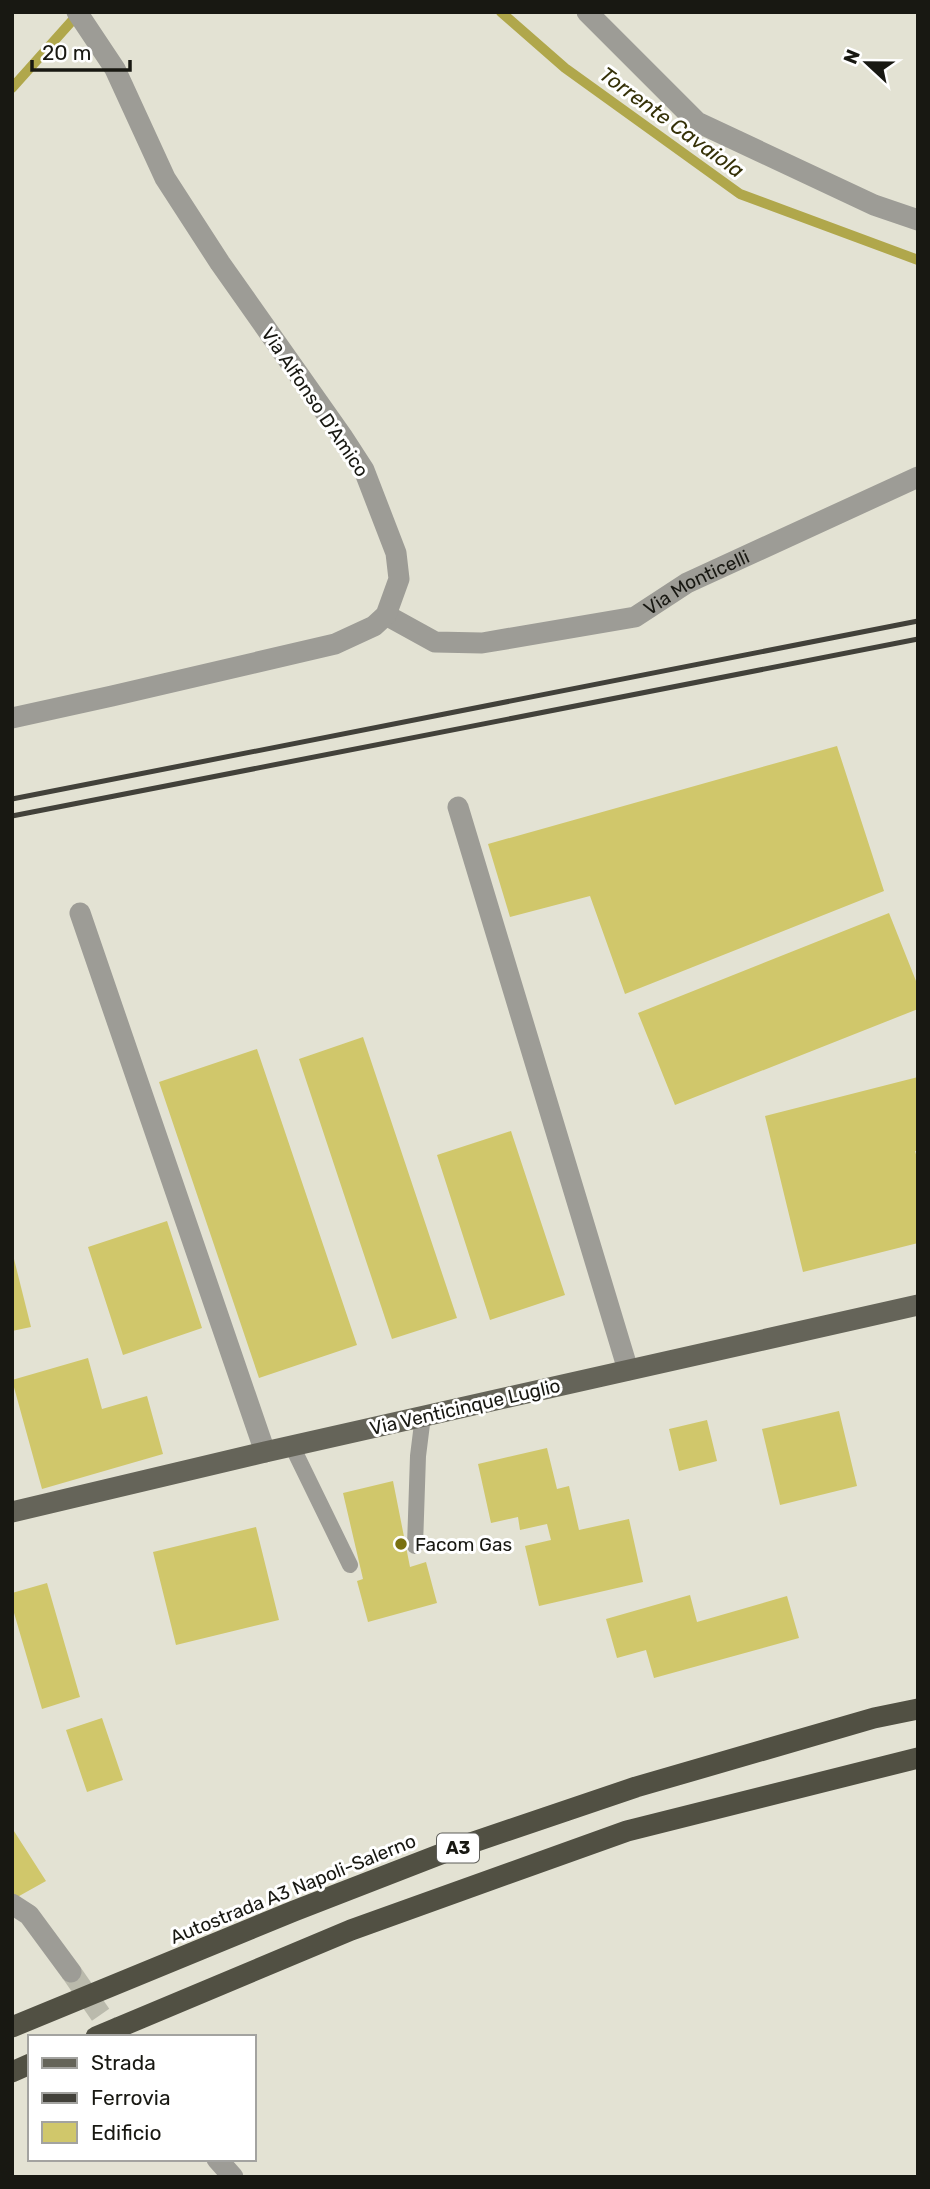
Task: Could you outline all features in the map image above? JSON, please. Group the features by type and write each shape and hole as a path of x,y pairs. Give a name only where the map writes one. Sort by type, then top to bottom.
{"highway":[{"name":"Autostrada A3 Napoli-Salerno","path":"12,2027 294,1911 459,1847 636,1787 874,1718 918,1709"},
{"name":"A3","path":"101,2035 351,1930 627,1831 918,1758"},
{"path":"12,2072 28,2065"}],"main road":[{"name":"Via Venticinque Luglio","path":"12,1512 265,1452 918,1305"}],"street":[{"name":"Via Alfonso D'Amico","path":"76,12 115,69 165,178 220,263 364,470 396,553 399,579 386,615"},
{"path":"587,12 697,122 874,205 918,220"},
{"name":"Via Monticelli","path":"386,615 435,642 482,643 635,617 687,583 918,477"},
{"path":"12,718 335,644 374,626 386,615"},
{"path":"458,807 628,1370"},
{"path":"80,913 265,1452"},
{"path":"12,1904 29,1915 71,1972"},
{"path":"219,2161 233,2177"}],"lane":[{"path":"415,1546 418,1456 423,1416"},
{"path":"292,1446 350,1564"}],"building":[{"path":"837,746 884,891 625,994 590,896 510,917 488,844"},
{"path":"889,913 918,986 918,1009 675,1105 638,1013"},
{"path":"363,1037 457,1318 392,1339 299,1059"},
{"path":"257,1049 357,1345 259,1378 159,1082"},
{"path":"918,1077 918,1151 915,1151 918,1161 918,1243 803,1272 765,1116"},
{"path":"511,1131 565,1295 490,1320 437,1155"},
{"path":"167,1221 202,1328 123,1355 88,1247"},
{"path":"12,1251 31,1327 12,1331"},
{"path":"88,1358 102,1409 147,1396 163,1454 42,1489 12,1380"},
{"path":"839,1411 857,1486 780,1505 762,1429"},
{"path":"707,1420 717,1461 679,1471 669,1429"},
{"path":"547,1448 557,1489 569,1486 579,1530 629,1519 643,1582 539,1606 525,1546 551,1540 547,1524 520,1530 518,1517 491,1523 478,1464"},
{"path":"393,1481 410,1567 426,1562 437,1603 368,1622 357,1581 363,1579 343,1493"},
{"path":"256,1527 279,1620 176,1645 153,1552"},
{"path":"47,1583 80,1697 42,1709 12,1606 12,1593"},
{"path":"690,1595 697,1622 787,1596 799,1638 654,1678 646,1650 617,1658 606,1619"},
{"path":"102,1718 123,1780 87,1792 66,1730"},
{"path":"12,1828 46,1881 12,1900"}],"waterway":[{"name":"Torrente Cavaiola","path":"501,12 565,68 740,194 918,260"},
{"name":"Torrente Cavaiola","path":"12,88 79,13"}],"tunnel":[{"path":"71,1972 115,2035"}],"railway":[{"path":"12,799 918,621"},
{"path":"12,816 918,639"}],"place":[{"name":"Facom Gas","path":"401,1544"}]}
